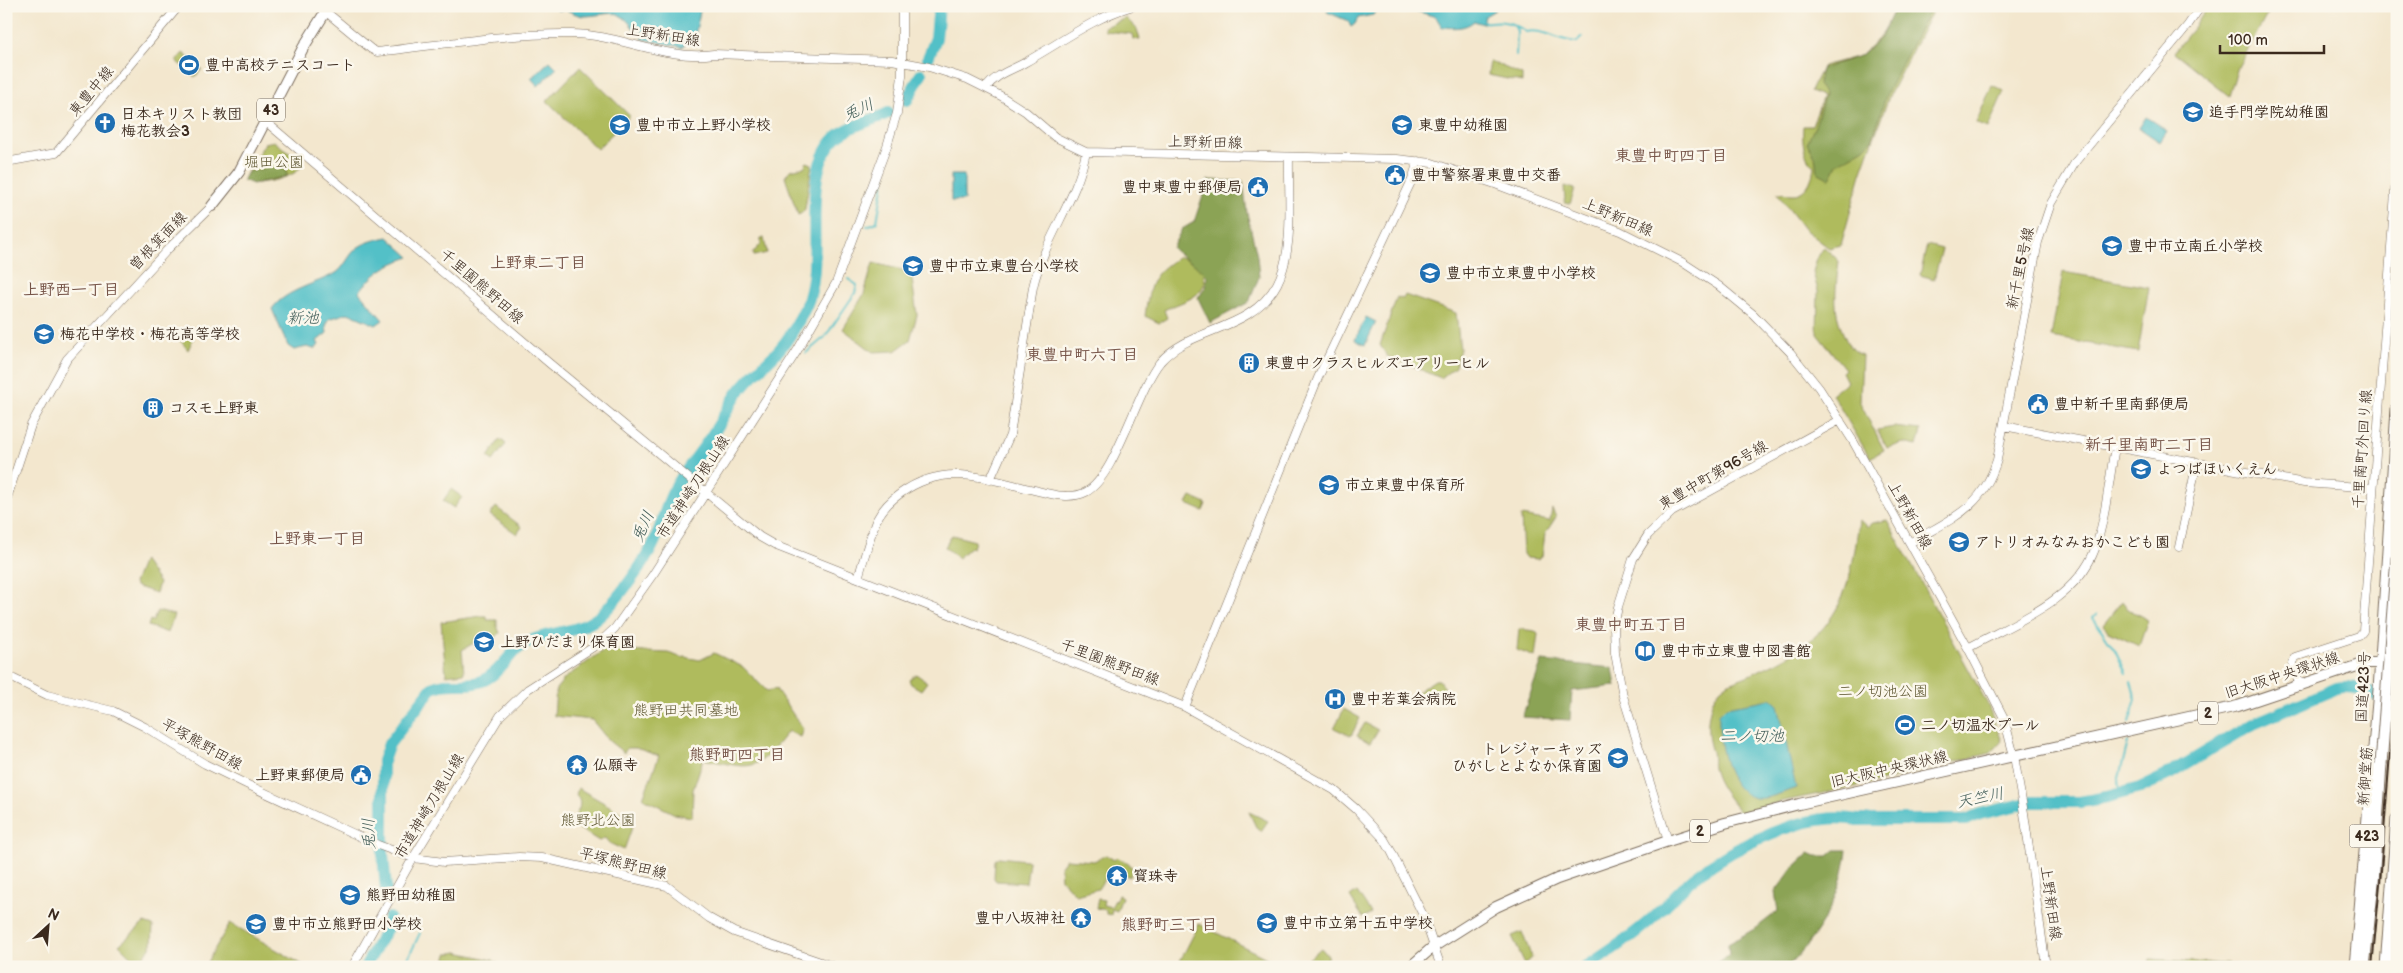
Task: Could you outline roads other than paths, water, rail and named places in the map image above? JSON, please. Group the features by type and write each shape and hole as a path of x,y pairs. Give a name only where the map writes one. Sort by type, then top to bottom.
{"highway":[{"name":"国道423号","path":"2356,967 2378,704 2397,409"},
{"name":"新御堂筋","path":"2364,967 2373,883 2397,557"},
{"name":"423","path":"2386,967 2397,819"},
{"path":"2359,940 2373,883"},
{"path":"2393,883 2397,936"},
{"path":"2395,967 2397,947"}],"main road":[{"name":"43","path":"212,206 239,172 325,8"},
{"name":"旧大阪中央環状線","path":"1410,967 1433,947 1477,918 1522,895 1557,879 1668,841 1799,804 2179,721 2300,687 2366,663 2380,663 2397,654"}],"street":[{"name":"東豊中線","path":"6,162 56,153 179,6"},
{"name":"市道神崎刀根山線","path":"352,967 413,858 500,716 528,689 598,644 615,628 797,352 836,283 892,130 898,106 902,61 902,6"},
{"path":"986,88 994,78 1023,64 1082,27 1133,6"},
{"name":"新千里5号線","path":"1910,544 1959,516 1978,498 1994,468 2004,426 2038,242 2055,195 2076,161 2188,25 2201,6"},
{"name":"上野新田線","path":"325,8 371,49 377,52 524,36 572,34 602,37 636,46 687,55 730,54 902,61 967,79 986,88 1026,112 1055,137 1086,152 1418,161 1432,163 1562,208 1620,231 1682,262 1719,286 1773,334 1819,388 1840,420 1968,648 2004,718 2014,756 2046,967"},
{"name":"千里園熊野田線","path":"265,121 549,363 760,538 1185,706 1326,785 1356,809 1384,839 1392,851 1423,915 1441,967"},
{"path":"990,480 1010,435 1033,286 1039,262 1079,178 1086,152"},
{"path":"858,578 877,520 893,499 914,483 938,475 961,474 1068,496 1086,492 1095,485 1107,468 1150,378 1162,360 1180,347 1248,316 1264,302 1276,285 1286,257 1290,158"},
{"path":"1185,706 1318,378 1412,180 1418,161"},
{"name":"千里南町外回り線","path":"2300,687 2293,663 2295,657 2359,636 2363,631 2397,165"},
{"name":"曽根箕面線","path":"6,501 32,424 67,359 142,276 212,206"},
{"name":"東豊中町第96号線","path":"1668,841 1623,696 1615,653 1614,626 1618,606 1633,559 1648,535 1672,512 1840,420"},
{"path":"2004,426 2304,483 2373,488"},
{"path":"1968,648 2049,604 2066,591 2080,576 2097,540 2115,447"},
{"path":"2179,547 2197,462"},
{"name":"平塚熊野田線","path":"6,675 48,695 113,711 145,727 205,764 384,848 413,858 444,862 519,857 542,858 667,886 709,918 734,932 835,967"}],"water":[{"path":"553,6 701,7 694,40 689,43 686,42 683,47 642,39 644,32 634,29 623,17 612,13 582,16 563,9 558,11"},
{"path":"1329,6 1384,6 1373,15 1358,18 1351,27 1348,21 1327,12"},
{"path":"1400,6 1494,6 1495,10 1485,16 1483,24 1474,21 1463,27 1450,28 1442,27 1436,17"},
{"path":"550,61 557,68 538,86 531,78"},
{"path":"2146,117 2167,131 2160,142 2139,128"},
{"path":"951,175 964,175 964,201 951,201"},
{"name":"新池","path":"388,237 410,257 382,270 370,279 359,292 383,320 376,325 348,313 329,319 326,326 327,333 317,341 319,345 314,349 307,347 294,350 288,346 272,309 278,302 293,292 336,273 353,252 363,244"},
{"path":"1366,317 1376,322 1365,345 1355,340"},
{"name":"二ノ切池","path":"1771,699 1778,705 1796,788 1770,797 1755,798 1745,793 1730,775 1722,749 1719,714 1726,707"}],"waterway":[{"name":"兎川","path":"928,58 936,38 939,6"},
{"path":"1484,22 1499,21 1516,26 1526,32 1544,33 1570,41 1577,42 1582,37"},
{"path":"1514,25 1517,31 1516,56"},
{"name":"兎川","path":"907,100 921,74"},
{"name":"兎川","path":"386,889 383,855 383,761 389,744 432,688 444,684 473,683 487,679 521,646 537,638 586,625 602,614 622,591 652,547 669,500 680,480 742,388 787,340 806,306 812,286 814,264 815,191 819,169 827,149 845,131 888,113"},
{"path":"867,226 877,222 884,180"},
{"path":"806,353 825,337 855,293 857,285 848,279"},
{"path":"2096,615 2093,618 2115,650 2126,673"},
{"path":"2129,722 2136,699 2131,682"},
{"name":"天竺川","path":"1586,967 1641,928 1689,882 1711,865 1750,843 1794,825 1837,818 1857,820 1966,820 1980,814 2031,802 2080,802 2107,797 2140,788 2171,773 2253,724 2337,688 2352,687 2360,689 2397,705"},
{"path":"2120,794 2118,781 2128,742"},
{"name":"兎川","path":"365,967 388,926 389,918"},
{"path":"404,967 420,933"}],"railway":[{"path":"2372,967 2397,662"}],"place":[{"name":"豊中高校テニスコート","path":"189,65"},
{"name":"追手門学院幼稚園","path":"2193,112"},
{"name":"日本キリスト教団 梅花教会3","path":"105,123"},
{"name":"豊中市立上野小学校","path":"620,125"},
{"name":"東豊中幼稚園","path":"1402,125"},
{"name":"豊中警察署東豊中交番","path":"1395,175"},
{"name":"豊中東豊中郵便局","path":"1258,187"},
{"name":"豊中市立南丘小学校","path":"2112,246"},
{"name":"豊中市立東豊台小学校","path":"913,266"},
{"name":"豊中市立東豊中小学校","path":"1430,273"},
{"name":"梅花中学校・梅花高等学校","path":"44,334"},
{"name":"東豊中クラスヒルズエアリーヒル","path":"1249,363"},
{"name":"豊中新千里南郵便局","path":"2038,404"},
{"name":"コスモ上野東","path":"153,408"},
{"name":"よつばほいくえん","path":"2141,469"},
{"name":"市立東豊中保育所","path":"1329,485"},
{"name":"アトリオみなみおかこども園","path":"1959,542"},
{"name":"上野ひだまり保育園","path":"484,642"},
{"name":"豊中市立東豊中図書館","path":"1645,651"},
{"name":"豊中若葉会病院","path":"1335,699"},
{"name":"二ノ切温水プール","path":"1905,725"},
{"name":"トレジャーキッズ ひがしとよなか保育園","path":"1618,758"},
{"name":"仏願寺","path":"577,765"},
{"name":"上野東郵便局","path":"361,775"},
{"name":"寳珠寺","path":"1117,876"},
{"name":"熊野田幼稚園","path":"350,895"},
{"name":"豊中八坂神社","path":"1081,918"},
{"name":"豊中市立第十五中学校","path":"1267,923"},
{"name":"豊中市立熊野田小学校","path":"256,924"}],"district":[{"name":"東豊中町四丁目","path":"1671,155"},
{"name":"上野東二丁目","path":"538,262"},
{"name":"上野西一丁目","path":"71,289"},
{"name":"東豊中町六丁目","path":"1082,354"},
{"name":"新千里南町二丁目","path":"2149,444"},
{"name":"上野東一丁目","path":"317,538"},
{"name":"東豊中町五丁目","path":"1631,624"},
{"name":"熊野町四丁目","path":"737,754"},
{"name":"熊野町三丁目","path":"1169,924"}],"park label":[{"name":"堀田公園","path":"274,162"},
{"name":"二ノ切池公園","path":"1883,691"},
{"name":"熊野田共同墓地","path":"686,710"},
{"name":"熊野北公園","path":"598,820"}]}
